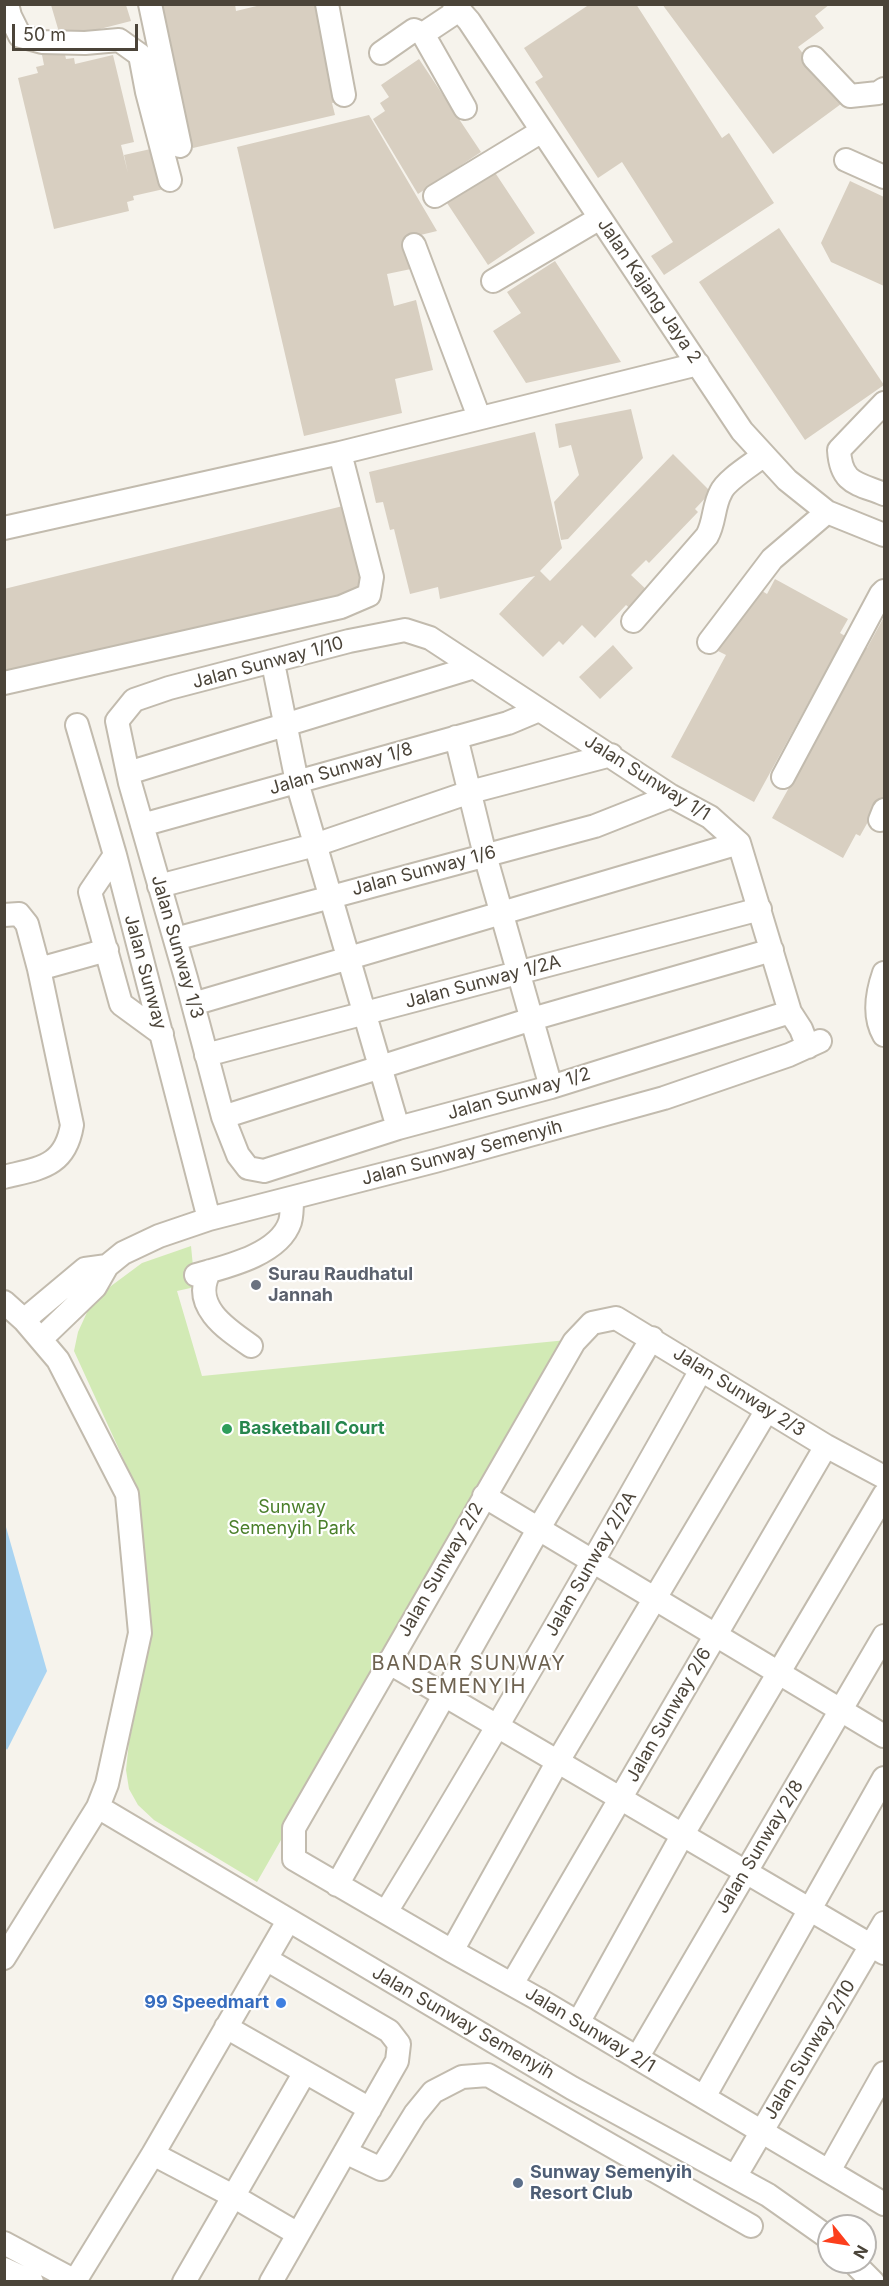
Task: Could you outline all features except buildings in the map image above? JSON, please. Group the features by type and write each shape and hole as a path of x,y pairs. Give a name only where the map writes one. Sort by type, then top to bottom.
{"street":[{"path":"7,4 9,16 20,36 42,42 85,43 120,40 140,55 147,92 170,180"},
{"path":"150,4 180,146"},
{"path":"327,4 344,95"},
{"path":"423,34 456,7"},
{"name":"Jalan Kajang Jaya 2","path":"456,7 469,21 742,432 787,480 827,512 885,535"},
{"path":"381,52 414,30 423,34 465,108"},
{"path":"814,58 850,96 878,93 885,89"},
{"path":"435,196 542,131"},
{"path":"846,160 885,177"},
{"path":"493,281 600,218"},
{"path":"414,245 479,417"},
{"path":"4,528 340,453 698,364"},
{"path":"885,403 839,450 840,466 848,479 885,494"},
{"path":"4,683 341,607 369,595 372,577 340,453"},
{"path":"633,621 707,536 713,525 714,509 722,489 764,456"},
{"path":"709,642 772,559 827,512"},
{"path":"783,777 881,594 885,591"},
{"name":"Jalan Sunway 1/10","path":"117,721 134,700 169,688 273,663 349,641 405,630 430,638"},
{"name":"Jalan Sunway 1/1","path":"430,638 671,796 710,817 739,843"},
{"path":"273,663 297,782 398,1128"},
{"path":"128,773 474,667"},
{"name":"Jalan Sunway 1/8","path":"142,825 508,723 539,710"},
{"name":"Jalan Sunway 1/3","path":"117,721 128,773 223,1117 238,1155 248,1168"},
{"name":"Jalan Sunway","path":"77,725 162,1034 209,1219"},
{"path":"456,737 485,855 551,1087"},
{"path":"159,885 315,844 470,792 611,755"},
{"name":"Jalan Sunway 1/6","path":"175,939 595,826 671,796"},
{"path":"193,1004 739,843 790,1012"},
{"path":"114,855 90,892 121,1004 162,1034"},
{"name":"Jalan Sunway 1/2A","path":"206,1055 760,909"},
{"path":"4,915 19,914 27,924 39,969 72,1125 69,1142 60,1157 44,1167 4,1177"},
{"path":"39,969 107,950"},
{"path":"223,1117 532,1020 772,950"},
{"path":"885,973 877,994 880,1027 885,1035"},
{"name":"Jalan Sunway Semenyih","path":"41,1339 95,1287 107,1266 123,1254 159,1236 209,1219 292,1199 664,1098 806,1048 801,1029 790,1012"},
{"name":"Jalan Sunway 1/2","path":"248,1168 264,1171 398,1128 551,1087 790,1012"},
{"path":"251,1346 225,1328 214,1317 203,1292 203,1273 268,1250 281,1237 290,1222 292,1199"},
{"name":"Jalan Sunway Semenyih","path":"24,1320 85,1269 107,1266"},
{"path":"4,1302 24,1320 58,1360 127,1494 140,1633 107,1784 98,1807 6,1958"},
{"name":"Jalan Sunway 2/3","path":"592,1323 616,1318 826,1446 885,1477"},
{"name":"Jalan Sunway 2/2","path":"294,1859 294,1828 574,1342 592,1323"},
{"path":"337,1885 539,1528 652,1338"},
{"name":"Jalan Sunway 2/2A","path":"386,1912 498,1726 701,1370"},
{"path":"452,1952 558,1761 767,1410"},
{"name":"Jalan Sunway 2/6","path":"512,1984 826,1446"},
{"path":"578,2023 683,1834 885,1495"},
{"path":"484,1496 885,1736"},
{"name":"Jalan Sunway 2/8","path":"637,2058 885,1636"},
{"path":"388,1662 878,1949"},
{"path":"704,2097 885,1778"},
{"name":"Jalan Sunway Semenyih","path":"98,1807 572,2088 768,2195 817,2230"},
{"name":"Jalan Sunway 2/1","path":"294,1859 452,1952 512,1984 885,2204"},
{"path":"4,2243 75,2282 153,2154 288,1921"},
{"name":"Jalan Sunway 2/10","path":"735,2177 878,1949 885,1923"},
{"path":"266,1959 389,2031 399,2044 397,2061 271,2282"},
{"path":"226,2027 370,2109"},
{"path":"488,2075 505,2048"},
{"path":"184,2282 305,2072"},
{"path":"829,2171 885,2073"},
{"path":"345,2151 381,2169 415,2114 433,2091 462,2077 488,2075 751,2226"},
{"path":"153,2154 298,2234"},
{"path":"4,2269 32,2282"}],"green space":[{"name":"Sunway Semenyih Park","path":"191,1246 195,1287 177,1291 202,1376 567,1340 257,1882 154,1820 138,1805 129,1789 126,1770 129,1742 151,1639 139,1493 74,1351 78,1332 89,1308 111,1286 142,1263"}],"water":[{"path":"4,1520 47,1671 7,1750 4,1745"}],"place":[{"name":"Surau Raudhatul Jannah","path":"256,1285"},
{"name":"Basketball Court","path":"227,1429"},
{"name":"99 Speedmart","path":"281,2003"},
{"name":"Sunway Semenyih Resort Club","path":"518,2183"}],"district":[{"name":"BANDAR SUNWAY SEMENYIH","path":"469,1676"}]}
